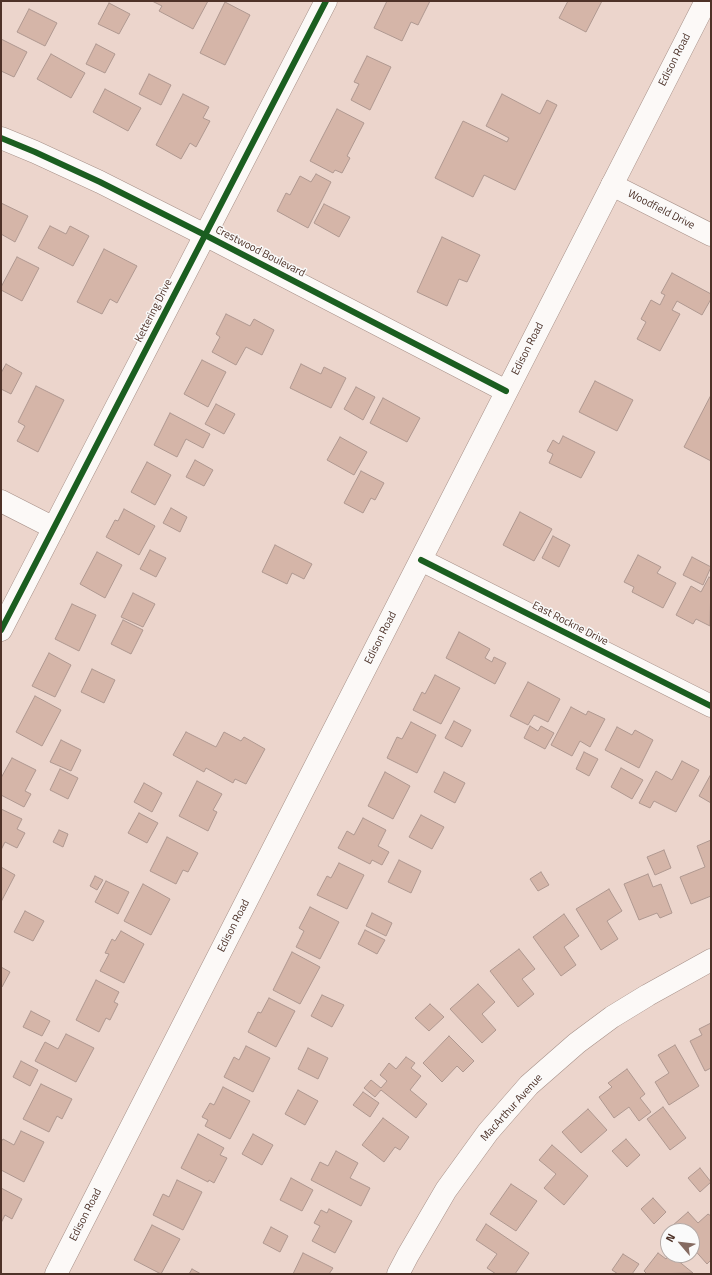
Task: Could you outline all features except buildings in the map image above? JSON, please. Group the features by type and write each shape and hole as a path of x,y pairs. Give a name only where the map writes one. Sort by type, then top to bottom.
{"street":[{"name":"Kettering Drive","path":"1,630 326,1"},
{"name":"Edison Road","path":"56,1274 706,1"},
{"name":"Crestwood Boulevard","path":"1,138 100,182 506,391"},
{"name":"Woodfield Drive","path":"612,185 711,235"},
{"path":"1,501 54,528"},
{"name":"East Rockne Drive","path":"421,560 711,706"},
{"name":"MacArthur Avenue","path":"398,1274 446,1190 488,1132 529,1085 576,1043 612,1017 711,960"}],"cycle path":[{"path":"1,630 326,1"},
{"path":"1,138 100,182 506,391"},
{"path":"421,560 711,706"}]}
